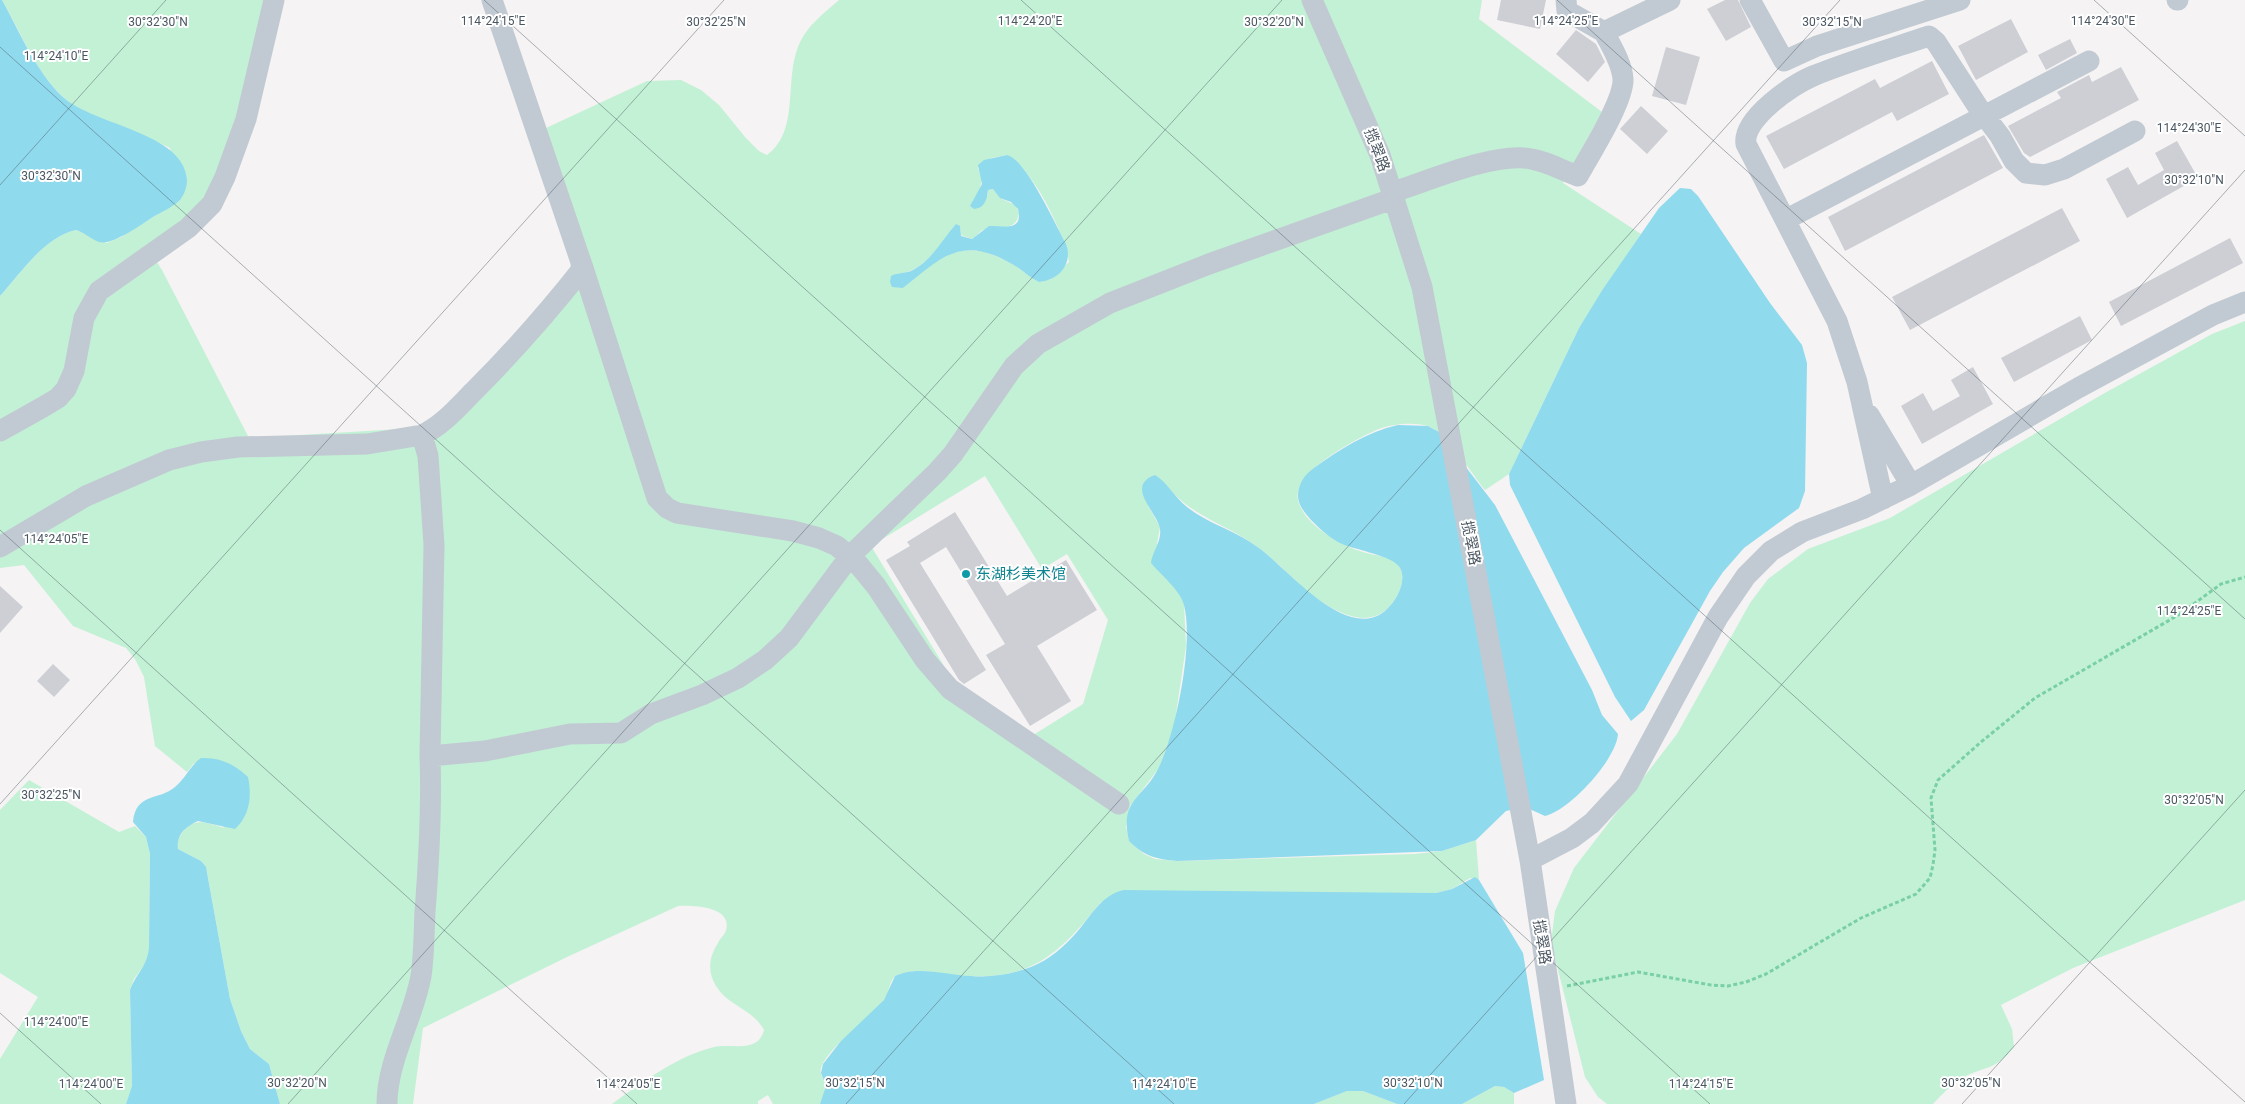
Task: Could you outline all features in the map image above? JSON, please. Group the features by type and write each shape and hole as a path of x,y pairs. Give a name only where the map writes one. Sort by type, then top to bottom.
{"street":[{"path":"0,431 58,398 66,389 74,371 84,318 91,301 99,291 188,228 212,204 225,177 246,119 274,0"},
{"path":"492,0 583,268 652,486 662,503 677,513 793,531 819,538 837,546 850,556 876,586 925,660 950,689 1119,804"},
{"name":"揽翠路","path":"1312,0 1348,76 1394,195 1422,286 1530,860 1566,1104"},
{"path":"430,756 486,751 570,734 620,733 652,714 738,678 778,649 850,556 937,472 953,454 1014,366 1038,344 1110,303 1209,264 1337,220 1394,195 1461,170 1511,158 1535,160 1578,176 1618,102 1623,84 1622,71 1604,32 1568,11 1566,0"},
{"path":"1604,32 1670,0"},
{"path":"1750,0 1784,61 1817,46 1960,0"},
{"path":"1883,499 1859,400 1857,382 1837,321 1746,144 1745,137 1753,122 1774,102 1812,77 1929,36 1941,48 2018,166 2030,175 2045,175 2064,169 2135,131"},
{"path":"1785,220 2089,61"},
{"path":"0,547 86,496 169,460 201,452 238,447 366,444 422,435 447,417 502,363 583,268"},
{"path":"1530,860 1572,838 1592,823 1628,784 1718,617 1734,592 1760,560 1771,551 1802,532 1883,499 1911,485 2078,388 2213,315 2245,302"},
{"path":"1859,400 1911,485"},
{"path":"387,1104 389,1080 421,975 432,812 430,756 434,545 428,456 422,435"}],"path":[{"path":"1550,992 1576,982 1638,972 1711,985 1728,986 1746,982 1766,974 1861,918 1916,894 1930,878 1933,865 1935,850 1931,798 1938,780 1980,742 2035,698 2180,614 2221,584 2245,577"}],"green space":[{"path":"2,0 267,0 251,73 208,198 148,248 162,270 249,438 417,428 456,404 570,269 572,257 531,135 647,81 681,80 701,90 719,105 745,137 759,151 767,155 784,134 790,107 794,63 800,42 814,22 839,0 1482,0 1479,19 1602,112 1563,183 1641,234 1579,328 1509,474 1485,490 1443,436 1428,426 1410,424 1385,427 1369,433 1328,457 1305,478 1299,489 1298,500 1301,509 1315,525 1344,545 1389,559 1400,568 1402,578 1399,591 1390,606 1381,613 1371,617 1360,618 1349,616 1327,605 1316,598 1259,548 1238,534 1205,517 1174,494 1148,506 1160,527 1157,544 1184,604 1186,646 1174,727 1159,768 1130,806 1126,827 1129,841 1144,854 1155,859 1177,861 1415,854 1442,851 1476,840 1479,880 1470,878 1452,889 1436,893 1101,902 1085,922 1054,952 1021,970 1001,975 978,976 915,971 895,976 884,1000 831,1051 825,1060 821,1071 825,1090 820,1104 773,1104 768,1095 758,1101 758,1104 612,1104 674,1063 714,1047 750,1045 761,1037 764,1030 754,1017 721,993 711,975 711,959 715,948 726,930 726,922 723,916 701,907 678,906 567,957 423,1028 413,1104 280,1104 269,1064 250,1049 241,1031 230,999 207,872 201,861 178,849 177,841 182,833 192,824 202,822 224,828 194,763 187,772 155,746 144,677 135,659 126,648 73,626 24,565 0,568 0,296 43,248 64,234 76,230 107,243 121,237 180,200 170,148 95,117 72,104 60,94 50,83 32,56","holes":["1007,155 1027,174 1046,203 1061,235 1069,262 1051,279 1039,282 1014,265 993,255 978,251 952,253 929,267 903,288 896,274 916,268 931,256 960,226 961,235 972,239 986,229 1014,224 1019,212 1015,205 1002,199 993,189 988,190 988,195 980,188 982,179 978,168 991,158","985,476 1042,569 1067,554 1108,620 1083,704 1030,737 958,689 871,546"]},
{"path":"2245,321 2245,900 2073,968 2001,1005 2012,1029 2014,1047 2001,1061 1962,1078 1933,1104 1607,1104 1598,1097 1585,1077 1551,942 1555,911 1574,868 1677,734 1750,603 1768,579 1808,549 1890,518 2103,394 2212,334"},
{"path":"29,780 119,832 135,826 146,837 150,854 148,960 134,979 130,990 132,1087 126,1104 0,1104 0,1059 38,997 0,973 0,810"},
{"path":"1495,1086 1504,1087 1514,1093 1514,1104 1462,1104"},
{"path":"1347,1091 1363,1091 1397,1104 1314,1104"}],"water":[{"path":"0,0 2,0 37,64 53,87 63,97 77,107 155,140 171,151 182,164 187,180 185,191 179,201 119,238 99,242 76,230 54,240 34,257 0,296"},
{"path":"1007,155 1015,159 1031,180 1066,244 1068,258 1059,274 1046,281 1039,282 1014,265 993,255 965,250 941,259 903,288 892,287 890,282 891,276 920,266 956,224 960,226 961,236 972,239 989,226 1005,227 1015,225 1018,222 1018,209 1011,202 1000,198 993,189 988,190 986,200 981,207 974,209 970,206 982,184 978,165 984,160"},
{"path":"1680,188 1691,189 1698,196 1770,303 1802,345 1807,363 1805,491 1799,508 1744,548 1723,572 1710,591 1644,710 1631,721 1615,697 1510,485 1509,474 1579,328 1603,289 1659,208"},
{"path":"1398,425 1428,426 1439,432 1495,505 1592,690 1602,715 1618,734 1609,757 1601,770 1579,794 1555,812 1545,816 1525,807 1506,811 1476,840 1442,851 1177,861 1157,858 1145,853 1129,841 1127,816 1130,807 1153,778 1165,751 1182,687 1187,642 1182,599 1151,563 1160,538 1160,529 1142,493 1142,486 1146,480 1155,475 1187,507 1259,548 1319,600 1337,611 1355,618 1372,618 1387,609 1397,596 1402,584 1400,568 1390,560 1342,544 1330,537 1303,510 1298,500 1298,492 1301,483 1308,473 1334,454 1375,432"},
{"path":"201,758 226,762 248,777 249,805 244,818 235,829 198,821 189,826 182,832 178,840 178,849 201,861 206,867 230,999 241,1031 250,1049 269,1064 280,1104 126,1104 132,1086 130,990 147,959 149,946 150,854 146,837 133,822 135,812 143,801 175,787"},
{"path":"1475,877 1479,880 1523,953 1544,1080 1514,1093 1504,1087 1495,1086 1462,1104 1397,1104 1363,1091 1347,1091 1314,1104 820,1104 826,1086 821,1073 823,1064 841,1041 884,1000 895,976 913,971 922,971 994,976 1017,972 1031,967 1044,961 1061,948 1109,896 1124,890 1436,893 1452,889"}],"building":[{"path":"1501,0 1546,0 1540,29 1497,20"},
{"path":"1725,0 1738,0 1751,27 1726,41 1707,9"},
{"path":"2011,19 2028,52 1976,80 1958,46"},
{"path":"1576,30 1596,44 1605,62 1588,82 1556,54"},
{"path":"2070,39 2077,53 2046,70 2038,55"},
{"path":"1666,47 1700,57 1686,105 1652,96"},
{"path":"1932,61 1949,94 1897,121 1892,112 1784,169 1766,136 1875,79 1880,88"},
{"path":"2121,67 2139,100 2030,157 2024,153 2008,126 2061,98 2057,92 2089,75 2092,82"},
{"path":"1641,106 1668,131 1647,154 1620,129"},
{"path":"1984,135 2003,168 1845,251 1828,217"},
{"path":"2177,141 2198,178 2127,218 2106,179 2128,167 2138,185 2164,170 2155,153"},
{"path":"2062,208 2080,241 1910,330 1892,297"},
{"path":"2230,238 2243,263 2121,326 2109,302"},
{"path":"2080,316 2092,340 2014,382 2001,358"},
{"path":"1973,367 1993,404 1922,444 1901,406 1923,393 1933,411 1960,396 1951,380"},
{"path":"955,512 1007,596 1066,560 1097,610 1037,646 1071,701 1030,726 986,655 1005,644 946,547 920,563 986,670 964,684 959,680 886,560 910,546 907,542"},
{"path":"0,586 23,607 0,633"},
{"path":"53,664 70,680 54,697 37,681"}],"place":[{"name":"东湖杉美术馆","path":"966,574"}]}
